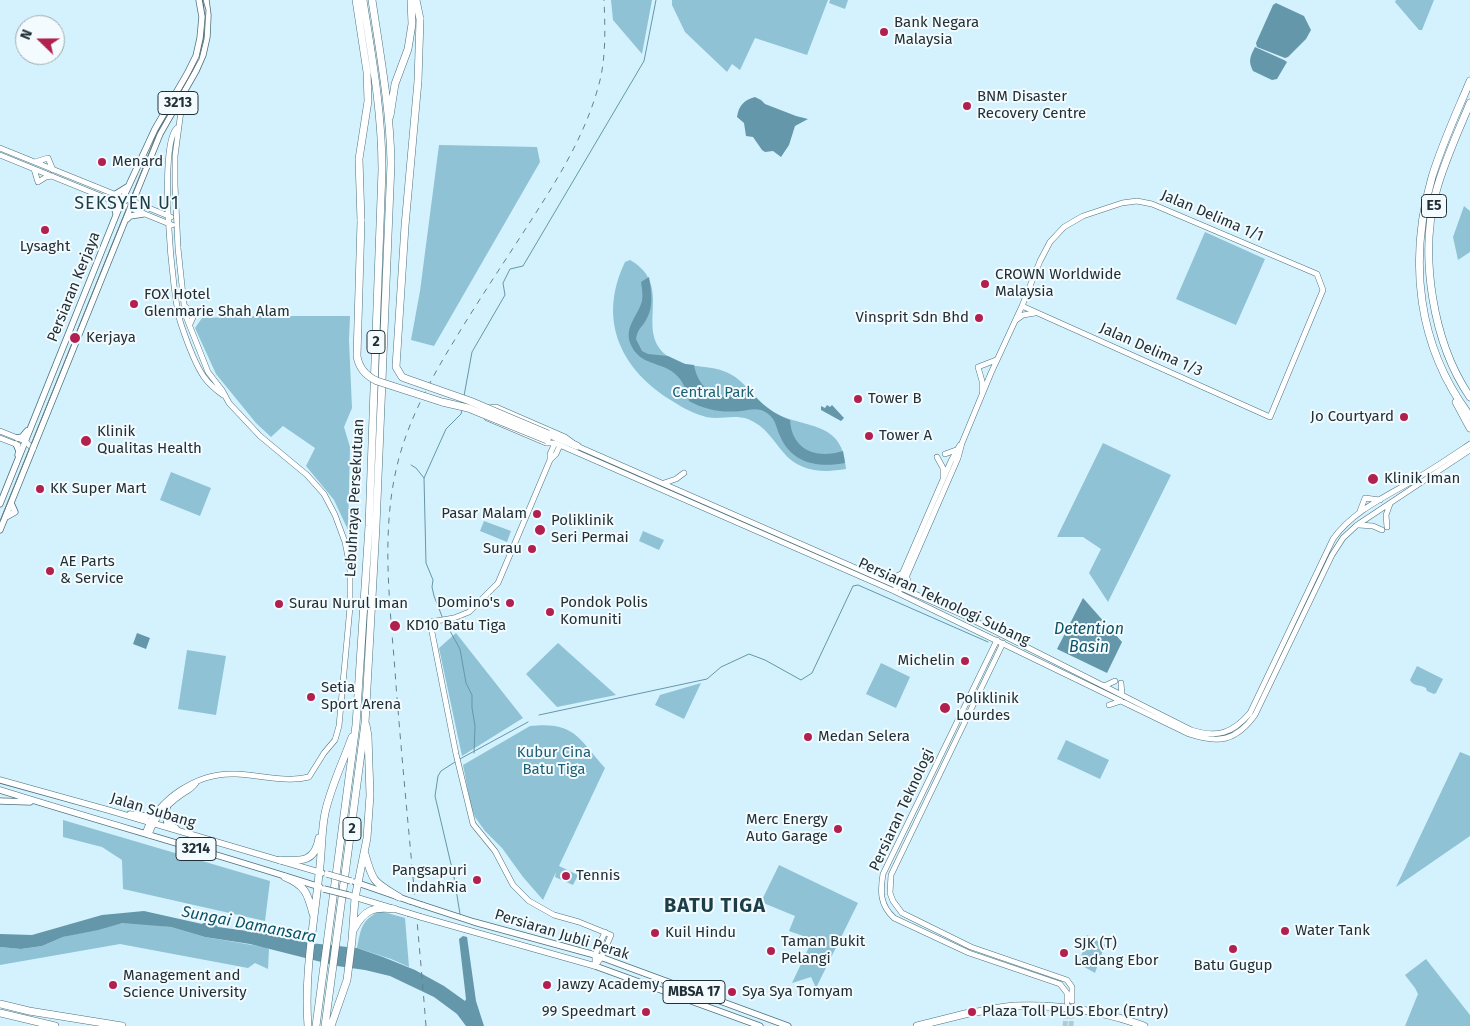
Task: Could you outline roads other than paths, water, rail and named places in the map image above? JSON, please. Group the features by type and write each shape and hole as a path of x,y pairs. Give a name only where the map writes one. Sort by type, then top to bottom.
{"highway":[{"path":"356,0 367,72 368,101 359,148 361,221 357,356 361,368 371,378 442,402 460,405 547,439 577,446"},
{"name":"Lebuhraya Persekutuan","path":"316,1026 356,725 369,526 382,135 378,89 363,0"},
{"name":"Lebuhraya Persekutuan","path":"325,1026 333,979 365,723 376,526 391,163 389,120 372,0"},
{"path":"389,120 393,105 393,94 408,49 412,24 411,0"},
{"path":"416,0 420,20 418,82 405,226 396,367 402,377 463,399 557,444"},
{"name":"E5","path":"1470,81 1433,175 1425,207 1420,241 1422,310 1431,345 1452,390 1470,416"},
{"name":"E5","path":"1470,103 1436,193 1429,238 1430,281 1436,315 1448,354 1463,387 1470,397"},
{"path":"1452,390 1458,408 1470,428"},
{"path":"331,1026 347,980 353,931 351,896 364,851 370,795 368,736 365,723"},
{"path":"280,860 302,860 312,856 318,844 339,767 356,725"},
{"path":"308,1026 308,982 314,917 321,888 320,872 325,814"},
{"path":"364,851 371,877 378,884 399,897"},
{"path":"284,877 295,881 302,888 309,900 314,917"},
{"path":"353,931 362,916 370,910 381,907 394,909"},
{"path":"0,1004 30,1011 122,1026"},
{"path":"917,1026 972,1012 1014,1006 1063,1008 1102,1014 1144,1026"},
{"path":"0,1013 55,1026"}],"main road":[{"name":"Persiaran Kerjaya","path":"0,504 128,186 155,129 196,56 202,17 199,0"},
{"name":"Persiaran Kerjaya","path":"0,530 5,518 15,512 11,502 160,134 183,95 203,55 207,37 208,15 206,0"},
{"path":"116,216 114,198 128,186"},
{"path":"125,221 130,216 143,214"},
{"path":"12,474 19,451 17,441 26,433 39,408"},
{"name":"Jalan Subang","path":"0,780 327,874"},
{"name":"Jalan Subang","path":"0,790 321,888"},
{"path":"0,801 40,802"},
{"path":"167,808 165,814 167,823 191,836"},
{"path":"108,810 148,816 156,812"},
{"name":"Persiaran Jubli Perak","path":"327,874 453,916 598,956 788,1026"},
{"name":"Persiaran Jubli Perak","path":"321,888 595,966 760,1026"}],"street":[{"path":"183,95 175,156 176,219 184,305 191,312 190,325 208,372 222,390 224,396"},
{"path":"147,834 156,812 174,794 190,784 217,775 234,773 296,779 309,776 337,734 350,621 351,590 348,557 336,515 324,494 307,475 250,426 224,396 204,378 181,324 176,307 168,216 168,176 172,136 178,127"},
{"path":"0,148 34,165 114,198 176,219"},
{"path":"0,155 34,165 48,158 53,173"},
{"path":"34,165 38,182 53,173"},
{"name":"Jalan Delima 1/1","path":"896,593 958,458 962,443 981,397 1046,248 1064,226 1082,216 1122,203 1137,201 1160,206 1317,274 1324,290 1323,295 1270,417"},
{"path":"157,211 166,210 168,204"},
{"path":"132,205 143,214 177,227"},
{"path":"158,220 167,229 170,237"},
{"name":"Jalan Delima 1/3","path":"1022,306 1270,417"},
{"path":"176,307 191,312"},
{"path":"181,324 191,312"},
{"path":"190,325 191,312"},
{"path":"1015,320 1032,312 1038,313"},
{"path":"981,397 982,381 978,367 997,360"},
{"name":"Persiaran Teknologi Subang","path":"547,439 492,422 485,416 487,410 496,407 565,437 604,461 791,542 900,586 1016,642 1103,689"},
{"path":"0,431 33,449"},
{"path":"0,438 17,441"},
{"path":"547,439 550,449 550,460"},
{"name":"Jalan Delima 1/1","path":"905,576 943,480 956,450 962,443"},
{"path":"550,454 557,444"},
{"path":"557,444 556,454 550,460 498,583 468,612 461,616 430,622 456,754 473,824 495,851 517,890 529,901 554,915 579,922 611,936 598,956"},
{"name":"Persiaran Teknologi Subang","path":"557,444 663,483 1191,730 1215,735 1241,723 1250,713 1333,539 1347,521 1450,461"},
{"path":"1450,461 1470,444"},
{"path":"945,454 956,450"},
{"path":"1450,461 1470,450"},
{"path":"937,457 943,468 943,480"},
{"name":"Persiaran Teknologi Subang","path":"1122,698 1189,734 1207,739 1226,738 1242,730 1254,715 1332,555 1343,538 1357,525 1450,461"},
{"path":"663,483 676,480 684,473"},
{"path":"1358,514 1363,508 1365,498 1382,499"},
{"path":"1387,527 1386,515 1390,504"},
{"path":"1357,525 1372,526 1382,530"},
{"path":"882,579 905,576 913,593"},
{"path":"991,630 1000,641 1016,642"},
{"path":"989,636 992,651"},
{"name":"Persiaran Teknologi","path":"1000,641 999,652 891,875 890,893 893,902 902,913 971,947 1067,980 1072,986 1070,1002 1060,984 969,953 894,918 885,908 881,899 883,874 992,651 1000,641"},
{"path":"999,652 1019,651"},
{"path":"1104,700 1103,689 1115,681"},
{"path":"1109,705 1122,698 1121,683"},
{"path":"150,823 182,794 192,788 196,782"},
{"path":"595,966 605,932"}],"water":[{"path":"1276,3 1304,16 1311,30 1306,39 1285,58 1257,47 1256,43 1273,5"},
{"path":"1255,47 1287,62 1277,79 1272,80 1253,71 1250,59"},
{"path":"755,97 765,104 808,119 795,126 789,145 781,157 773,151 765,152 753,137 746,136 744,123 737,117 739,109 743,104"},
{"path":"649,277 651,308 636,339 642,351 648,354 668,356 685,364 694,365 701,383 707,390 722,397 731,397 749,389 767,408 790,420 795,439 801,446 815,453 824,454 843,451 845,463 816,464 799,458 785,445 772,418 764,411 754,409 734,412 721,411 701,407 689,401 678,376 670,370 637,354 631,345 629,333 642,301 641,282"},
{"path":"827,405 830,407 832,405 844,418 841,421 821,410 821,406 825,408"},
{"name":"Detention Basin","path":"1083,598 1122,642 1107,673 1057,649"},
{"path":"137,633 150,638 146,649 133,644"},
{"path":"144,911 202,924 210,919 218,927 262,933 310,943 357,948 415,970 444,986 465,1001 459,939 463,936 467,937 476,1001 484,1026 466,1026 457,1014 434,997 390,976 337,966 250,944 205,937 171,927 123,923 63,937 42,946 21,949 0,947 0,934 32,935 102,915"}],"waterway":[{"path":"464,396 472,352 505,295 503,283 510,269 523,266 644,61 656,0"},
{"path":"443,619 434,596 433,580 426,563 424,478 446,429 461,414 462,410"},
{"path":"411,465 424,478"},
{"path":"539,715 707,679 721,667 749,654 765,660 801,680 812,673 853,586 858,585 988,642"},
{"path":"445,622 460,649 466,683 472,695 475,726 474,753"},
{"path":"458,760 528,722"},
{"path":"455,762 441,771 438,776 435,796 454,877 460,914"}],"tunnel":[{"path":"1071,1026 1072,1001"},
{"path":"1065,1026 1067,1007"}],"tram line":[{"path":"0,521 157,134 199,59 204,39 206,10 203,0"}],"railway":[{"path":"426,1026 389,600 389,514 393,486 399,458 409,427 430,383 464,324 549,193 576,145 596,94 603,67 605,38 604,0"}],"place":[{"name":"Bank Negara Malaysia","path":"884,32"},
{"name":"BNM Disaster Recovery Centre","path":"967,106"},
{"name":"Menard","path":"102,162"},
{"name":"Lysaght","path":"45,230"},
{"name":"CROWN Worldwide Malaysia","path":"985,284"},
{"name":"FOX Hotel Glenmarie Shah Alam","path":"134,304"},
{"name":"Vinsprit Sdn Bhd","path":"979,318"},
{"name":"Kerjaya","path":"75,338"},
{"name":"Tower B","path":"858,399"},
{"name":"Jo Courtyard","path":"1404,417"},
{"name":"Tower A","path":"869,436"},
{"name":"Klinik Qualitas Health","path":"86,441"},
{"name":"Klinik Iman","path":"1373,479"},
{"name":"KK Super Mart","path":"40,489"},
{"name":"Pasar Malam","path":"537,514"},
{"name":"Poliklinik Seri Permai","path":"540,530"},
{"name":"Surau","path":"532,549"},
{"name":"AE Parts & Service","path":"50,571"},
{"name":"Domino's","path":"510,603"},
{"name":"Surau Nurul Iman","path":"279,604"},
{"name":"Pondok Polis Komuniti","path":"550,612"},
{"name":"KD10 Batu Tiga","path":"395,626"},
{"name":"Michelin","path":"965,661"},
{"name":"Setia Sport Arena","path":"311,697"},
{"name":"Poliklinik Lourdes","path":"945,708"},
{"name":"Medan Selera","path":"808,737"},
{"name":"Merc Energy Auto Garage","path":"838,829"},
{"name":"Tennis","path":"566,876"},
{"name":"Pangsapuri IndahRia","path":"477,880"},
{"name":"Water Tank","path":"1285,931"},
{"name":"Kuil Hindu","path":"655,933"},
{"name":"Batu Gugup","path":"1233,949"},
{"name":"Taman Bukit Pelangi","path":"771,951"},
{"name":"SJK (T) Ladang Ebor","path":"1064,953"},
{"name":"Management and Science University","path":"113,985"},
{"name":"Jawzy Academy","path":"547,985"},
{"name":"Sya Sya Tomyam","path":"732,992"},
{"name":"99 Speedmart","path":"646,1012"},
{"name":"Plaza Toll PLUS Ebor (Entry)","path":"972,1012"}],"district":[{"name":"SEKSYEN U1","path":"127,204"},
{"name":"BATU TIGA","path":"715,906"}],"park label":[{"name":"Central Park","path":"713,393"},
{"name":"Kubur Cina Batu Tiga","path":"554,762"}],"water label":[{"name":"Sungai Damansara","path":"249,925"}]}
